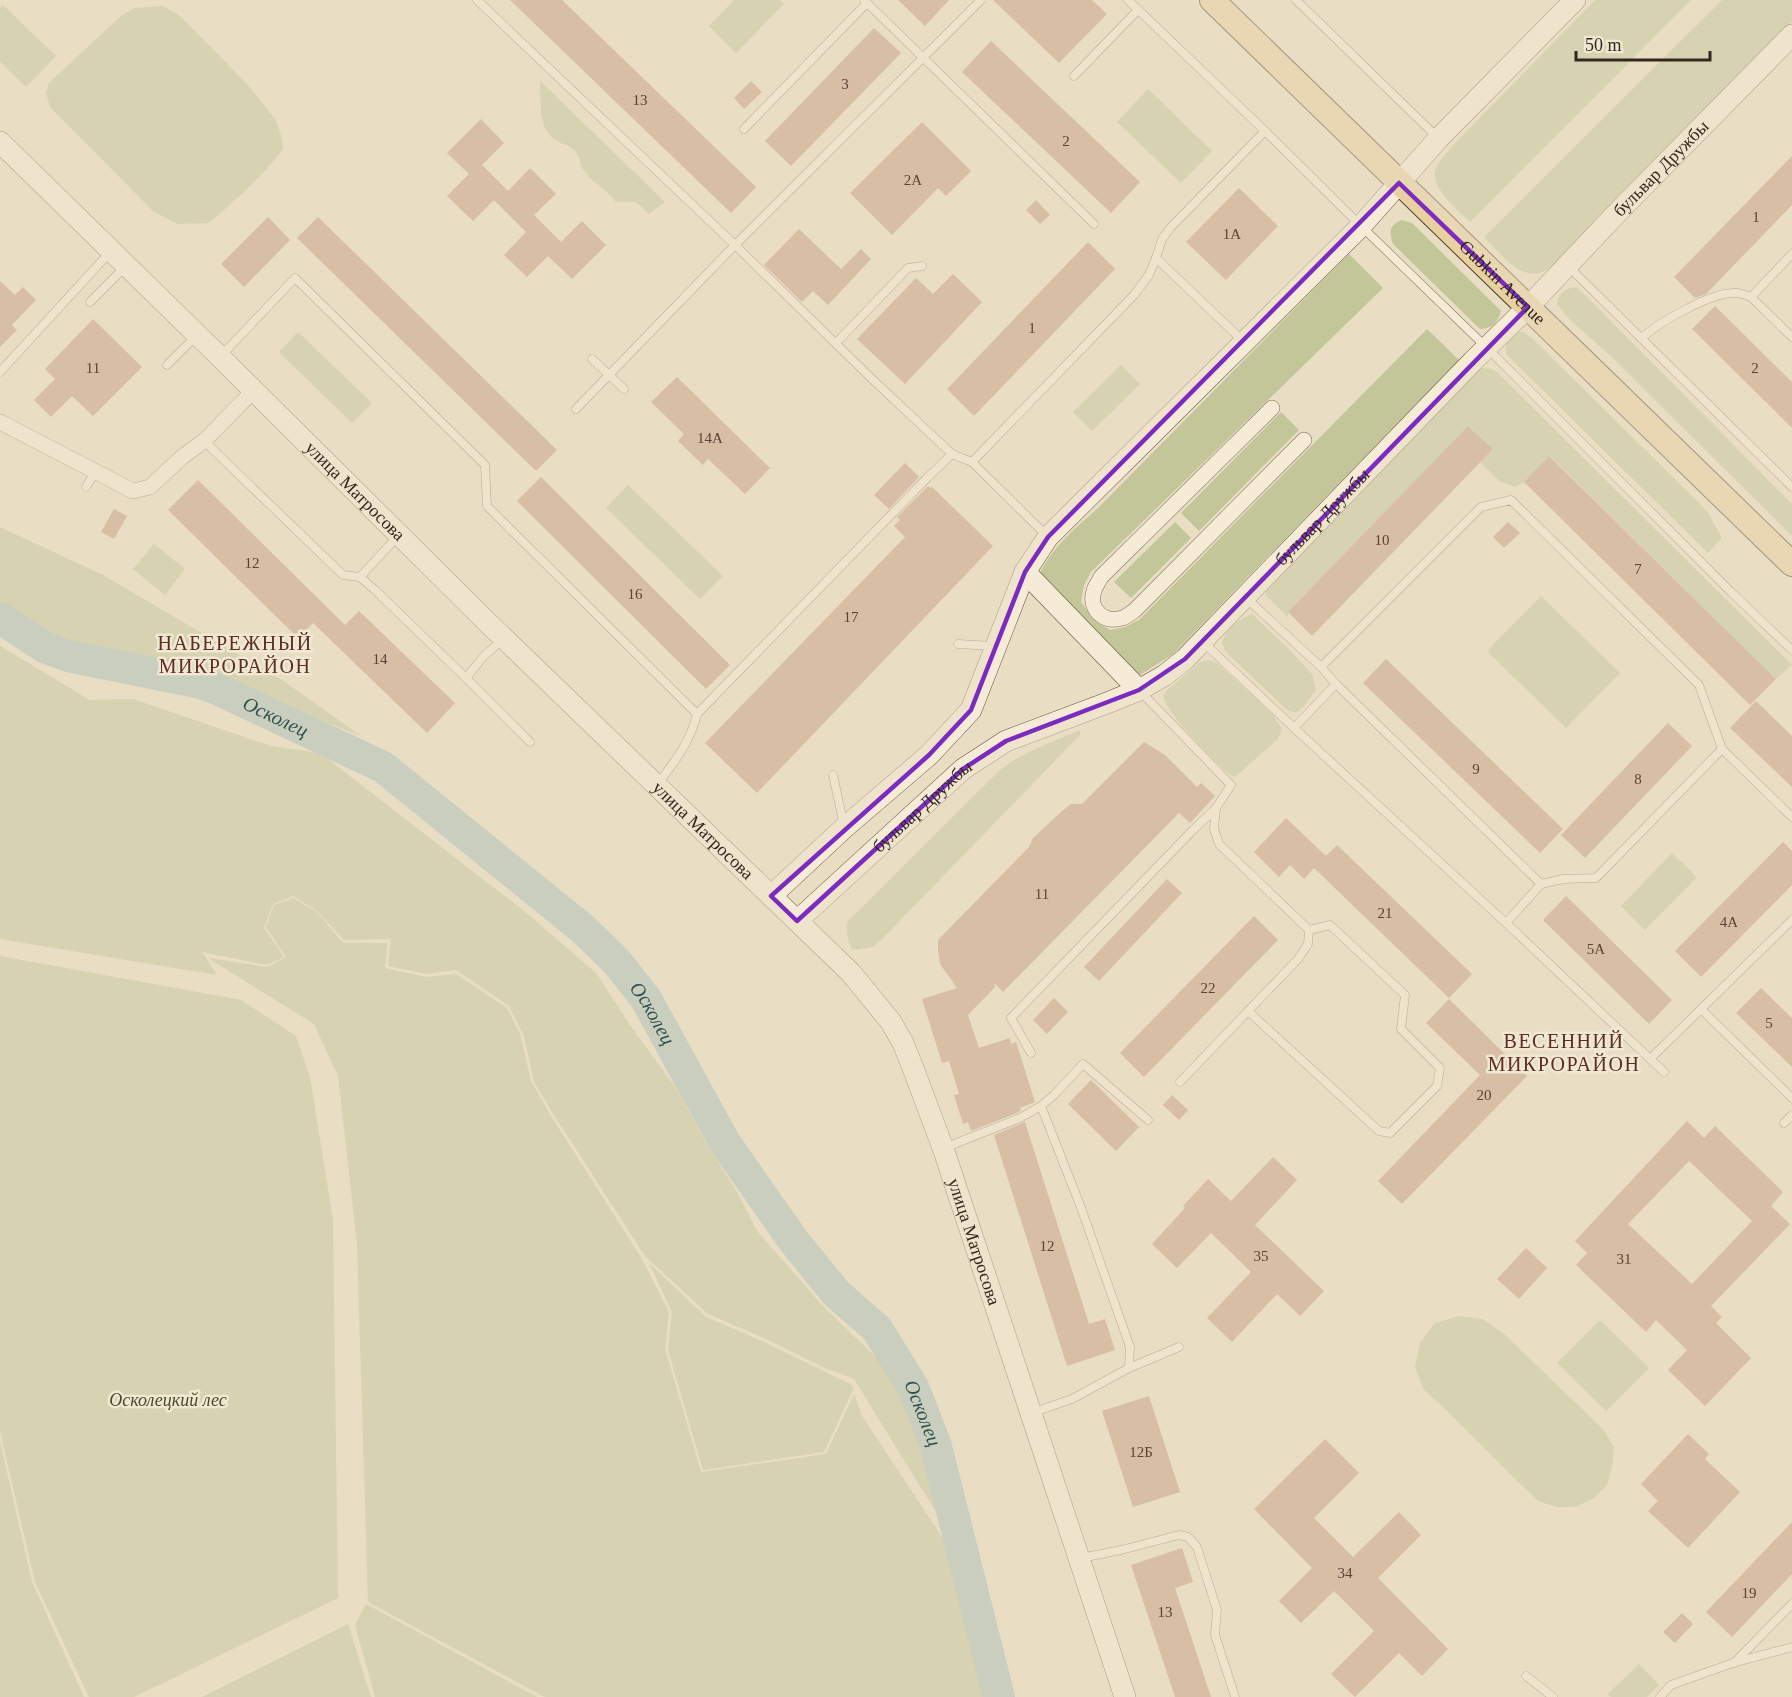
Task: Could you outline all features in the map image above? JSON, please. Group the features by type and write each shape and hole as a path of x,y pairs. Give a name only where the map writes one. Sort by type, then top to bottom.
{"main road":[{"name":"Gubkin Avenue","path":"1212,0 1792,564"},
{"name":"бульвар Дружбы","path":"771,896 844,828 929,755 971,710 1024,572 1048,537 1361,226 1439,138 1575,0"},
{"name":"бульвар Дружбы","path":"797,921 963,769 1006,741 1139,690 1185,659 1792,34"},
{"name":"улица Матросова","path":"0,142 120,257 504,638 851,973 891,1022 906,1051 943,1148 1125,1697"},
{"path":"1024,572 1139,690"}],"street":[{"path":"0,422 133,491 150,487 182,457 204,441 254,390"},
{"path":"1272,408 1101,578 1094,591 1092,602 1098,614 1110,620 1122,618 1135,610 1304,440"}],"lane":[{"path":"477,0 952,454 972,462 1048,537"},
{"path":"576,409 735,245 981,0"},
{"path":"1128,0 1487,348 1792,650"},
{"path":"1296,0 1439,138"},
{"path":"744,129 866,1 1094,224"},
{"path":"1074,76 1138,10"},
{"path":"972,462 1134,295 1149,275 1162,239 1171,227 1265,131"},
{"path":"1751,297 1792,254"},
{"path":"90,302 120,257"},
{"path":"0,372 120,257"},
{"path":"1156,258 1244,342"},
{"path":"836,343 908,268 922,266"},
{"path":"1568,266 1792,487"},
{"path":"220,357 295,279 485,465 487,506 697,714"},
{"path":"1642,338 1651,330 1710,298 1734,292 1751,297 1792,337"},
{"path":"167,365 198,334"},
{"path":"592,359 624,389"},
{"path":"204,441 344,575 360,577 530,742"},
{"path":"656,785 680,755 693,732 697,714 952,454"},
{"path":"87,487 95,472"},
{"path":"1321,667 1481,507 1511,500 1699,685 1722,749 1792,817"},
{"path":"360,577 399,535"},
{"path":"1245,597 1321,667 1541,884"},
{"path":"466,678 484,656 504,638"},
{"path":"1202,641 1506,922 1664,1072"},
{"path":"958,644 995,646"},
{"path":"1294,728 1336,684"},
{"path":"1031,1053 1011,1018 1192,830 1216,808 1231,785 1139,690"},
{"path":"1506,922 1541,884 1563,879 1596,878 1722,749"},
{"path":"833,775 844,828"},
{"path":"1180,1082 1298,959 1308,944 1308,930 1219,844 1214,829 1216,808"},
{"path":"1650,1059 1792,920"},
{"path":"1248,1011 1378,1131 1390,1133 1437,1086 1440,1068 1401,1029 1405,995 1330,926 1308,930"},
{"path":"1701,1009 1792,1098"},
{"path":"943,1148 1020,1118 1041,1106 1083,1064 1148,1120"},
{"path":"1041,1106 1080,1205 1130,1347 1129,1368"},
{"path":"1784,1123 1792,1115"},
{"path":"1031,1413 1072,1399 1129,1368 1179,1347"},
{"path":"1079,1558 1179,1535 1188,1537 1197,1547 1217,1610 1215,1635 1235,1697"},
{"path":"1733,1663 1792,1604"},
{"path":"1660,1697 1671,1685 1733,1663 1792,1647"},
{"path":"1526,1676 1553,1697"}],"highlighted area":[{"path":"1399,183 1528,307 1185,659 1139,690 1006,741 963,769 797,921 771,896 929,755 971,710 1025,572 1048,537"}],"green space":[{"path":"734,0 780,0 784,4 736,53 709,26"},
{"path":"1595,0 1691,0 1470,222 1447,199 1437,185 1435,171 1438,164 1455,143"},
{"path":"1722,0 1792,0 1792,22 1555,264 1534,274 1517,269 1484,237"},
{"path":"3,5 56,56 26,87 0,62 0,8"},
{"path":"163,6 180,16 248,85 275,119 281,135 283,149 275,159 248,188 209,223 177,224 153,211 50,107 46,93 49,83 121,16 135,8"},
{"path":"540,81 665,202 649,214 636,202 616,202 591,178 583,169 576,152 557,141 546,130 541,114"},
{"path":"1148,89 1212,151 1181,183 1117,122"},
{"path":"1402,220 1412,223 1501,311 1494,324 1480,329 1393,244 1391,229"},
{"path":"1349,254 1383,288 1091,572 1084,585 1081,602 1093,619 1110,630 1125,627 1139,620 1427,329 1459,360 1173,654 1137,677 1039,575 1044,565 1066,538"},
{"path":"1575,287 1792,504 1792,536 1613,358 1570,320 1557,304 1563,292"},
{"path":"298,332 372,403 352,423 279,352"},
{"path":"1519,332 1524,332 1532,338 1708,513 1722,538 1708,553 1506,354 1506,341"},
{"path":"1121,365 1140,384 1092,431 1073,412"},
{"path":"1482,368 1492,369 1498,373 1792,665 1776,679 1550,456 1524,482 1515,487 1499,481 1480,462 1493,449 1469,426 1288,612 1288,617 1266,596 1266,591 1273,582"},
{"path":"1281,412 1299,430 1199,531 1181,513"},
{"path":"628,485 723,576 700,599 606,508"},
{"path":"1175,522 1191,538 1131,598 1114,582"},
{"path":"0,527 103,575 285,682 361,736 175,664 97,650 40,630 0,603"},
{"path":"154,544 185,569 165,595 133,569"},
{"path":"1541,596 1620,673 1566,728 1487,651"},
{"path":"1252,614 1312,674 1316,690 1296,713 1287,710 1226,652 1222,643 1233,626"},
{"path":"0,646 90,700 133,699 271,746 320,753 524,911 596,973 632,1028 676,1088 707,1145 737,1192 757,1231 822,1305 891,1372 920,1447 944,1525 854,1379 708,1314 645,1256 534,1082 524,1036 509,1006 456,970 426,974 388,966 391,939 344,940 317,911 293,896 273,904 264,928 284,957 267,965 202,952 217,975 0,939"},
{"path":"1209,660 1217,663 1273,715 1282,729 1278,739 1235,777 1228,774 1191,736 1167,705 1163,696 1200,662"},
{"path":"1080,730 1080,735 885,936 873,947 852,950 847,936 848,921 1001,769 1029,752"},
{"path":"1672,853 1697,877 1645,930 1621,906"},
{"path":"293,898 317,912 343,943 387,943 385,968 426,977 456,974 507,1008 520,1034 531,1081 642,1259 669,1312 665,1349 701,1472 826,1454 854,1394 862,1416 944,1540 986,1697 545,1697 368,1602 357,1244 338,1076 314,1024 208,958 267,967 286,957 266,927 274,905"},
{"name":"Осколецкий лес","path":"0,956 241,1000 296,1036 310,1077 333,1220 338,1598 134,1697 89,1697 35,1582 0,1431"},
{"path":"649,1263 706,1317 762,1341 854,1388 824,1452 703,1470 668,1350 672,1312"},
{"path":"1459,1316 1483,1319 1504,1334 1604,1430 1614,1448 1612,1467 1607,1485 1594,1498 1575,1507 1556,1507 1538,1501 1424,1390 1415,1367 1420,1343 1435,1323"},
{"path":"1600,1320 1649,1368 1606,1411 1557,1363"},
{"path":"0,1442 32,1582 84,1697 0,1697"},
{"path":"366,1604 537,1697 375,1697 355,1625"},
{"path":"348,1624 371,1697 202,1697"},
{"path":"1639,1664 1659,1685 1647,1697 1611,1697 1608,1694"}],"building":[{"path":"510,0 562,0 756,187 731,213"},
{"path":"898,0 949,0 925,26"},
{"path":"993,0 1092,0 1107,14 1059,63"},
{"path":"874,28 901,53 791,166 765,141"},
{"path":"991,41 1140,182 1111,213 962,72"},
{"path":"751,81 762,92 744,109 734,98"},
{"path":"481,119 504,143 482,165 508,191 530,168 556,194 534,215 561,242 582,221 606,245 572,279 548,256 527,277 504,255 526,232 494,200 473,221 447,196 469,174 447,153"},
{"path":"922,122 971,171 946,196 938,188 892,235 850,193"},
{"path":"1792,156 1792,205 1706,294 1695,298 1674,277"},
{"path":"1239,188 1278,226 1226,280 1186,242"},
{"path":"1036,200 1050,215 1040,224 1026,210"},
{"path":"268,217 290,240 244,287 221,264"},
{"path":"318,217 557,450 536,471 297,238"},
{"path":"799,229 841,269 861,249 871,259 828,305 813,291 802,302 764,265"},
{"path":"1088,242 1115,269 974,416 947,389"},
{"path":"953,274 982,302 905,384 857,339 916,278 933,294"},
{"path":"0,281 15,295 23,287 36,300 12,325 17,330 0,347"},
{"path":"1715,306 1792,382 1792,428 1692,329"},
{"path":"93,319 142,367 93,416 72,396 51,417 34,400 55,379 45,369"},
{"path":"677,377 770,468 745,494 708,459 703,465 678,441 684,434 651,402"},
{"path":"1468,426 1493,449 1312,636 1288,612"},
{"path":"1549,456 1776,679 1750,705 1524,482"},
{"path":"905,463 919,477 889,509 874,495"},
{"path":"541,477 730,665 706,689 517,501"},
{"path":"198,480 345,625 359,611 455,703 427,733 313,623 298,638 168,510"},
{"path":"928,486 932,487 993,546 757,793 705,743 905,537 894,526 900,520 897,517"},
{"path":"114,509 127,516 114,539 101,532"},
{"path":"1508,522 1520,533 1504,548 1493,537"},
{"path":"1386,659 1563,829 1540,853 1363,683"},
{"path":"1756,701 1792,736 1792,787 1730,728"},
{"path":"1668,723 1692,746 1585,858 1561,835"},
{"path":"1144,742 1165,755 1197,787 1201,783 1215,796 1190,823 1179,813 1003,992 994,983 995,987 968,1015 979,1048 1010,1038 1011,1044 1016,1042 1035,1102 1020,1108 1021,1110 1017,1113 971,1131 968,1122 963,1124 954,1095 959,1094 949,1061 942,1063 922,999 957,988 940,964 938,940 1029,847 1033,838 1071,804 1082,804"},
{"path":"1286,818 1326,856 1337,845 1472,974 1449,998 1314,868 1304,879 1290,865 1279,877 1254,852"},
{"path":"1783,842 1792,851 1792,885 1701,977 1675,951"},
{"path":"1167,879 1182,893 1099,981 1084,967"},
{"path":"1566,896 1672,1000 1649,1024 1543,920"},
{"path":"1254,916 1278,940 1144,1077 1120,1053"},
{"path":"1761,988 1792,1018 1792,1067 1736,1013"},
{"path":"1054,998 1068,1012 1047,1034 1033,1020"},
{"path":"1449,999 1527,1076 1402,1204 1378,1181 1480,1075 1426,1023"},
{"path":"1091,1080 1139,1127 1116,1151 1068,1104"},
{"path":"1172,1095 1188,1110 1179,1120 1163,1105"},
{"path":"1687,1121 1704,1138 1715,1126 1783,1192 1771,1206 1790,1224 1711,1306 1722,1317 1716,1323 1751,1358 1705,1406 1668,1370 1687,1350 1656,1320 1646,1332 1576,1265 1587,1253 1575,1241","holes":["1689,1161 1752,1221 1692,1284 1628,1224"]},
{"path":"1025,1122 1089,1324 1105,1319 1115,1350 1067,1366 994,1135"},
{"path":"1273,1157 1297,1180 1255,1225 1324,1291 1300,1316 1277,1294 1232,1342 1207,1318 1251,1272 1211,1233 1177,1268 1152,1244 1208,1179 1231,1201"},
{"path":"1526,1248 1547,1268 1519,1299 1497,1279"},
{"path":"1149,1396 1180,1492 1133,1507 1102,1411"},
{"path":"1688,1434 1709,1454 1705,1459 1740,1492 1688,1548 1648,1511 1658,1501 1641,1484"},
{"path":"1325,1439 1359,1473 1314,1518 1353,1557 1399,1512 1421,1535 1378,1578 1448,1649 1422,1676 1399,1653 1355,1697 1331,1674 1374,1631 1334,1591 1301,1623 1279,1601 1312,1568 1254,1509"},
{"path":"1792,1522 1792,1574 1732,1637 1706,1612"},
{"path":"1182,1548 1193,1582 1175,1588 1211,1697 1175,1697 1131,1565"},
{"path":"1682,1613 1693,1624 1675,1643 1663,1632"}],"waterway":[{"name":"Осколец","path":"0,618 46,648 68,656 201,683 217,689 383,767 583,929 617,962 646,999 725,1143 793,1240 836,1293 877,1329 913,1387 935,1443 999,1697"}],"district":[{"name":"НАБЕРЕЖНЫЙ МИКРОРАЙОН","path":"235,654"},
{"name":"ВЕСЕННИЙ МИКРОРАЙОН","path":"1564,1052"}]}
